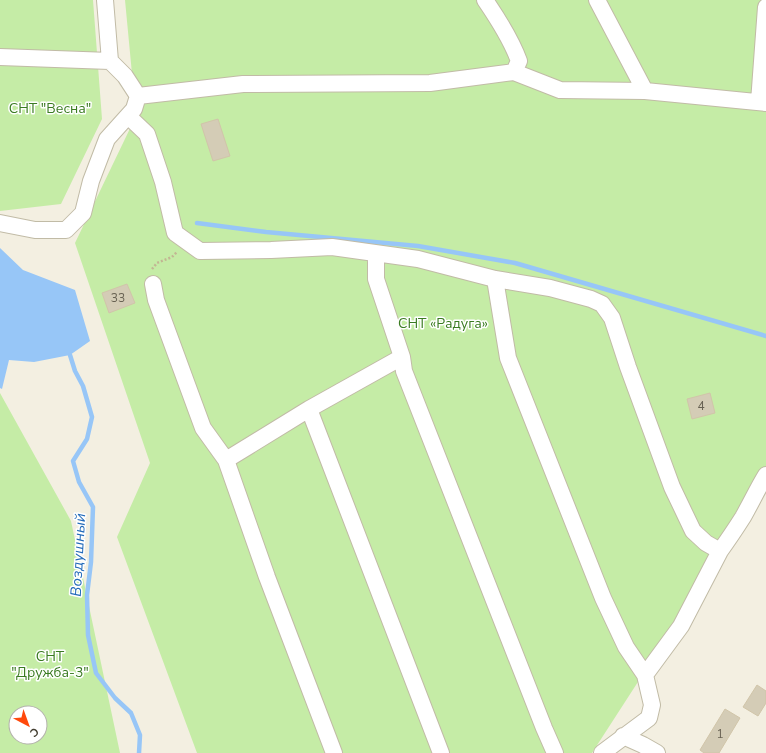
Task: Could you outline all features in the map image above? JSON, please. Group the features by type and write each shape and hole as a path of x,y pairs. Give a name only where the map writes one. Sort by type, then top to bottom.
{"street":[{"path":"105,0 110,60 125,76 138,96"},
{"path":"485,0 514,48 519,61 514,72"},
{"path":"597,0 645,91"},
{"path":"138,96 243,84 430,83 514,72 560,90 645,91 762,103 766,7"},
{"path":"0,57 110,60"},
{"path":"0,222 35,230 66,230 83,213 91,181 107,139 134,109 138,96"},
{"path":"128,116 147,134 163,182 175,233 200,251 332,247 418,258 495,279 550,288 591,299 602,304 612,318 628,368 672,487 693,531 706,543 720,551"},
{"path":"376,253 376,279 402,357 404,371 555,753"},
{"path":"495,279 508,358 603,598 626,647 645,675 652,705 649,718 602,753"},
{"path":"153,284 156,300 203,428 226,460 267,577 334,753"},
{"path":"226,460 309,409 402,357"},
{"path":"309,409 441,753"},
{"path":"645,675 681,626 720,551 744,516 766,475"},
{"path":"623,736 643,744 657,753"}],"path":[{"path":"153,284 149,274 157,263 172,257 187,241"}],"green space":[{"name":"СНТ \"Весна\"","path":"0,0 93,0 102,119 61,204 0,211"},
{"name":"СНТ «Радуга»","path":"125,0 766,0 766,484 592,753 197,753 117,537 150,463 75,243 136,116"},
{"name":"СНТ \"Дружба-3\"","path":"0,393 71,521 120,753 0,753"}],"water":[{"path":"0,248 23,270 75,290 90,341 70,355 34,362 9,360 2,389 0,388"}],"building":[{"path":"218,119 230,156 213,161 201,124"},
{"path":"127,284 135,303 109,313 102,293"},
{"path":"710,393 715,413 692,419 687,399"},
{"path":"757,685 766,691 766,703 758,716 743,707"},
{"path":"725,709 740,718 719,753 704,753 700,750"}],"waterway":[{"path":"197,223 266,232 418,246 515,263 766,336"},
{"name":"Воздушный","path":"70,355 75,371 83,386 92,417 87,439 73,461 79,482 93,507 91,562 87,595 88,635 96,673 115,698 131,713 140,735 139,753"}]}
